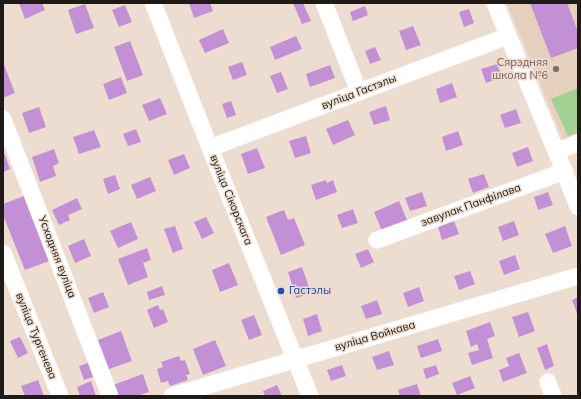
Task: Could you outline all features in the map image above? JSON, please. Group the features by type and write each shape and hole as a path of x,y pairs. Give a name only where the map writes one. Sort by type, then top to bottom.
{"street":[{"name":"вуліца Сікорскага","path":"153,3 310,396"},
{"path":"324,3 359,92"},
{"path":"495,3 557,151 578,207"},
{"name":"вуліца Гастэлы","path":"210,148 508,36"},
{"name":"Усходняя вуліца","path":"3,119 110,396"},
{"path":"557,151 578,143"},
{"name":"завулак Панфілава","path":"377,240 565,171"},
{"name":"вуліца Тургенева","path":"3,253 60,396"},
{"name":"вуліца Войкава","path":"172,396 578,276"}],"shaded area":[{"name":"Сярэдняя школа №6","path":"507,3 578,3 578,136 564,141"}],"green space":[{"path":"578,88 578,132 568,136 551,99"}],"building":[{"path":"19,3 42,3 45,10 25,19"},
{"path":"189,3 210,3 213,11 194,18"},
{"path":"293,3 303,3 311,21 302,24"},
{"path":"530,3 567,3 578,32 578,48 551,58"},
{"path":"85,4 94,28 76,34 68,10"},
{"path":"125,5 132,22 119,27 112,10"},
{"path":"365,6 368,15 353,21 350,12"},
{"path":"469,9 474,23 464,27 459,12"},
{"path":"413,26 421,45 406,50 399,31"},
{"path":"223,29 229,43 205,53 199,40"},
{"path":"296,36 302,49 275,60 270,47"},
{"path":"130,41 143,75 127,81 114,47"},
{"path":"375,47 381,60 370,64 365,51"},
{"path":"3,62 15,93 3,98"},
{"path":"242,62 247,75 233,80 228,67"},
{"path":"497,64 502,77 486,83 481,69"},
{"path":"330,65 335,78 310,87 306,74"},
{"path":"281,72 288,89 277,93 270,76"},
{"path":"121,77 127,93 109,100 103,84"},
{"path":"452,83 457,97 440,103 436,89"},
{"path":"160,98 167,114 149,121 142,105"},
{"path":"231,101 236,115 227,118 222,104"},
{"path":"386,106 390,120 374,125 369,112"},
{"path":"39,107 46,127 29,133 22,113"},
{"path":"516,109 521,123 505,128 500,115"},
{"path":"348,120 355,135 333,145 326,129"},
{"path":"136,129 141,142 128,146 123,134"},
{"path":"94,130 101,147 79,154 73,137"},
{"path":"458,131 463,145 446,151 442,137"},
{"path":"306,136 311,153 295,158 289,141"},
{"path":"528,147 533,161 517,167 512,153"},
{"path":"257,148 265,168 248,174 241,154"},
{"path":"54,149 59,163 53,166 56,176 40,182 32,157"},
{"path":"3,150 10,169 3,172"},
{"path":"184,154 190,168 174,175 168,160"},
{"path":"484,174 489,187 473,193 468,179"},
{"path":"115,175 120,189 108,194 103,179"},
{"path":"150,177 156,191 137,199 131,185"},
{"path":"326,180 327,183 333,180 337,192 316,200 311,185"},
{"path":"422,192 427,206 410,211 405,198"},
{"path":"548,192 553,205 538,210 534,197"},
{"path":"24,196 49,261 25,270 3,215 3,204"},
{"path":"77,198 82,209 68,215 70,220 59,225 52,210"},
{"path":"399,201 407,220 382,231 374,212"},
{"path":"353,209 358,223 342,228 337,215"},
{"path":"284,210 288,220 294,218 305,245 281,255 266,217"},
{"path":"206,217 214,233 202,239 194,222"},
{"path":"454,221 459,234 442,240 438,227"},
{"path":"514,221 519,235 503,241 498,227"},
{"path":"131,222 138,239 118,248 110,231"},
{"path":"175,226 183,249 173,253 164,229"},
{"path":"565,226 572,246 553,253 545,234"},
{"path":"84,239 91,256 75,263 68,246"},
{"path":"147,248 151,260 143,263 148,277 128,285 118,259"},
{"path":"368,249 374,262 361,268 355,254"},
{"path":"515,255 520,269 504,275 499,261"},
{"path":"229,263 238,285 220,292 212,270"},
{"path":"302,267 311,293 296,298 288,272"},
{"path":"470,271 475,284 459,290 454,276"},
{"path":"162,286 165,295 149,300 147,292"},
{"path":"419,287 424,301 408,307 403,293"},
{"path":"103,292 109,307 94,313 88,298"},
{"path":"578,297 578,316 572,300"},
{"path":"377,300 382,314 366,319 361,306"},
{"path":"158,305 160,310 163,309 168,322 154,328 147,310"},
{"path":"528,312 535,331 519,337 512,317"},
{"path":"317,314 322,331 308,336 303,319"},
{"path":"254,315 262,335 249,340 241,320"},
{"path":"490,322 495,336 487,339 493,358 472,365 468,353 479,350 477,344 471,347 466,331"},
{"path":"121,331 132,361 109,369 98,340"},
{"path":"20,337 28,353 18,358 10,341"},
{"path":"438,339 442,351 421,358 417,346"},
{"path":"215,340 226,366 203,375 193,349"},
{"path":"547,344 554,366 545,370 537,348"},
{"path":"389,351 394,365 377,370 372,357"},
{"path":"519,353 527,373 503,382 499,370 509,366 506,358"},
{"path":"179,356 181,361 185,360 190,374 186,375 188,380 170,386 168,381 161,383 157,369 163,367 161,362"},
{"path":"88,363 93,377 84,380 79,366"},
{"path":"342,365 346,376 331,381 327,370"},
{"path":"436,365 439,374 426,379 423,369"},
{"path":"143,374 149,392 137,396 118,396 113,385"},
{"path":"470,376 475,388 457,395 452,383"},
{"path":"38,380 44,396 25,396 21,386"},
{"path":"91,381 96,396 80,396 77,387"},
{"path":"417,384 421,396 400,396 398,390"},
{"path":"277,385 282,396 265,396 263,391"}],"place":[{"name":"Сярэдняя школа №6","path":"556,69"},
{"name":"Гастэлы","path":"281,291"}]}
